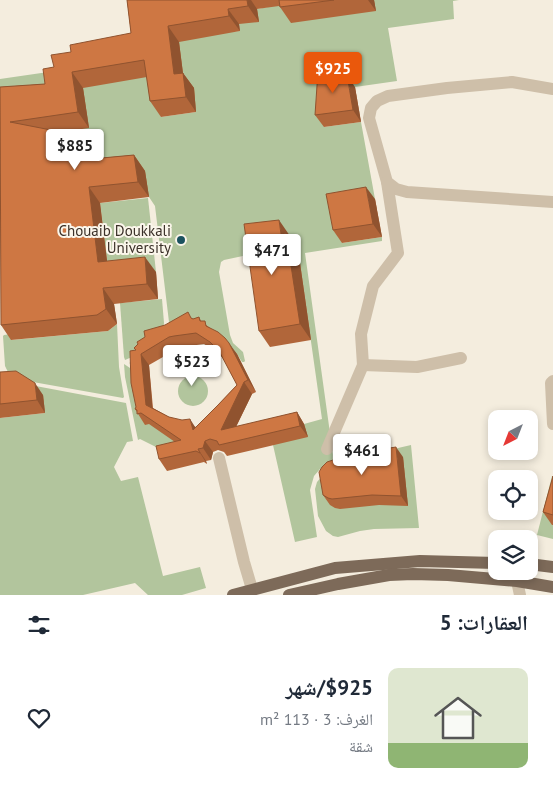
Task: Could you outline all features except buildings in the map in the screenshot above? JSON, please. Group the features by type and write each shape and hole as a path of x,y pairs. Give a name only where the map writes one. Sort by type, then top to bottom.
{"main road":[{"path":"233,595 335,568 420,561 488,562"},
{"path":"538,565 553,567"},
{"path":"289,595 389,575 488,576"},
{"path":"531,580 553,587"}],"street":[{"path":"326,450 363,365 361,334 373,286 398,253 387,182 369,118 371,108 377,101 388,96 447,88 512,82 553,89"},
{"path":"387,182 396,189 407,192 553,202"},
{"path":"363,365 417,367 461,358"},
{"path":"553,381 551,382 553,424"},
{"path":"218,458 252,589"},
{"path":"518,580 520,595"}],"green space":[{"path":"267,0 459,0 453,1 454,19 388,28 397,81 355,87 327,84 324,127 361,122 375,199 335,207 342,243 382,237 382,241 305,253 334,462 320,469 314,476 310,490 317,537 295,542 273,445 304,424 322,419 298,250 257,253 221,262 219,272 230,335 233,343 243,352 244,362 242,362 237,354 200,334 137,367 129,363 149,354 167,332 169,322 155,206 149,197 0,159 0,79 62,70 151,76 161,117 196,112 151,36 240,31 239,24 257,9 268,7"},
{"path":"148,198 156,272 109,277 100,203"},
{"path":"162,299 163,332 146,351 125,360 120,303"},
{"path":"117,324 123,398 16,379 8,372 5,366 4,335 11,334 12,340 108,331"},
{"path":"124,364 136,372 139,394 179,441 172,455 140,439 138,440"},
{"path":"193,376 204,380 208,391 204,402 193,406 182,402 178,391 182,380"},
{"path":"25,384 126,403 133,441 127,442 114,467 121,481 138,477 163,576 200,567 206,588 182,595 148,595 135,583 83,595 0,595 0,418 45,413"},
{"path":"411,445 419,528 374,529 338,537 326,531 318,516 315,489 317,482 325,473 355,458"},
{"path":"553,476 553,539 538,535"}],"place":[{"name":"Chouaib Doukkali University","path":"181,240"}]}
